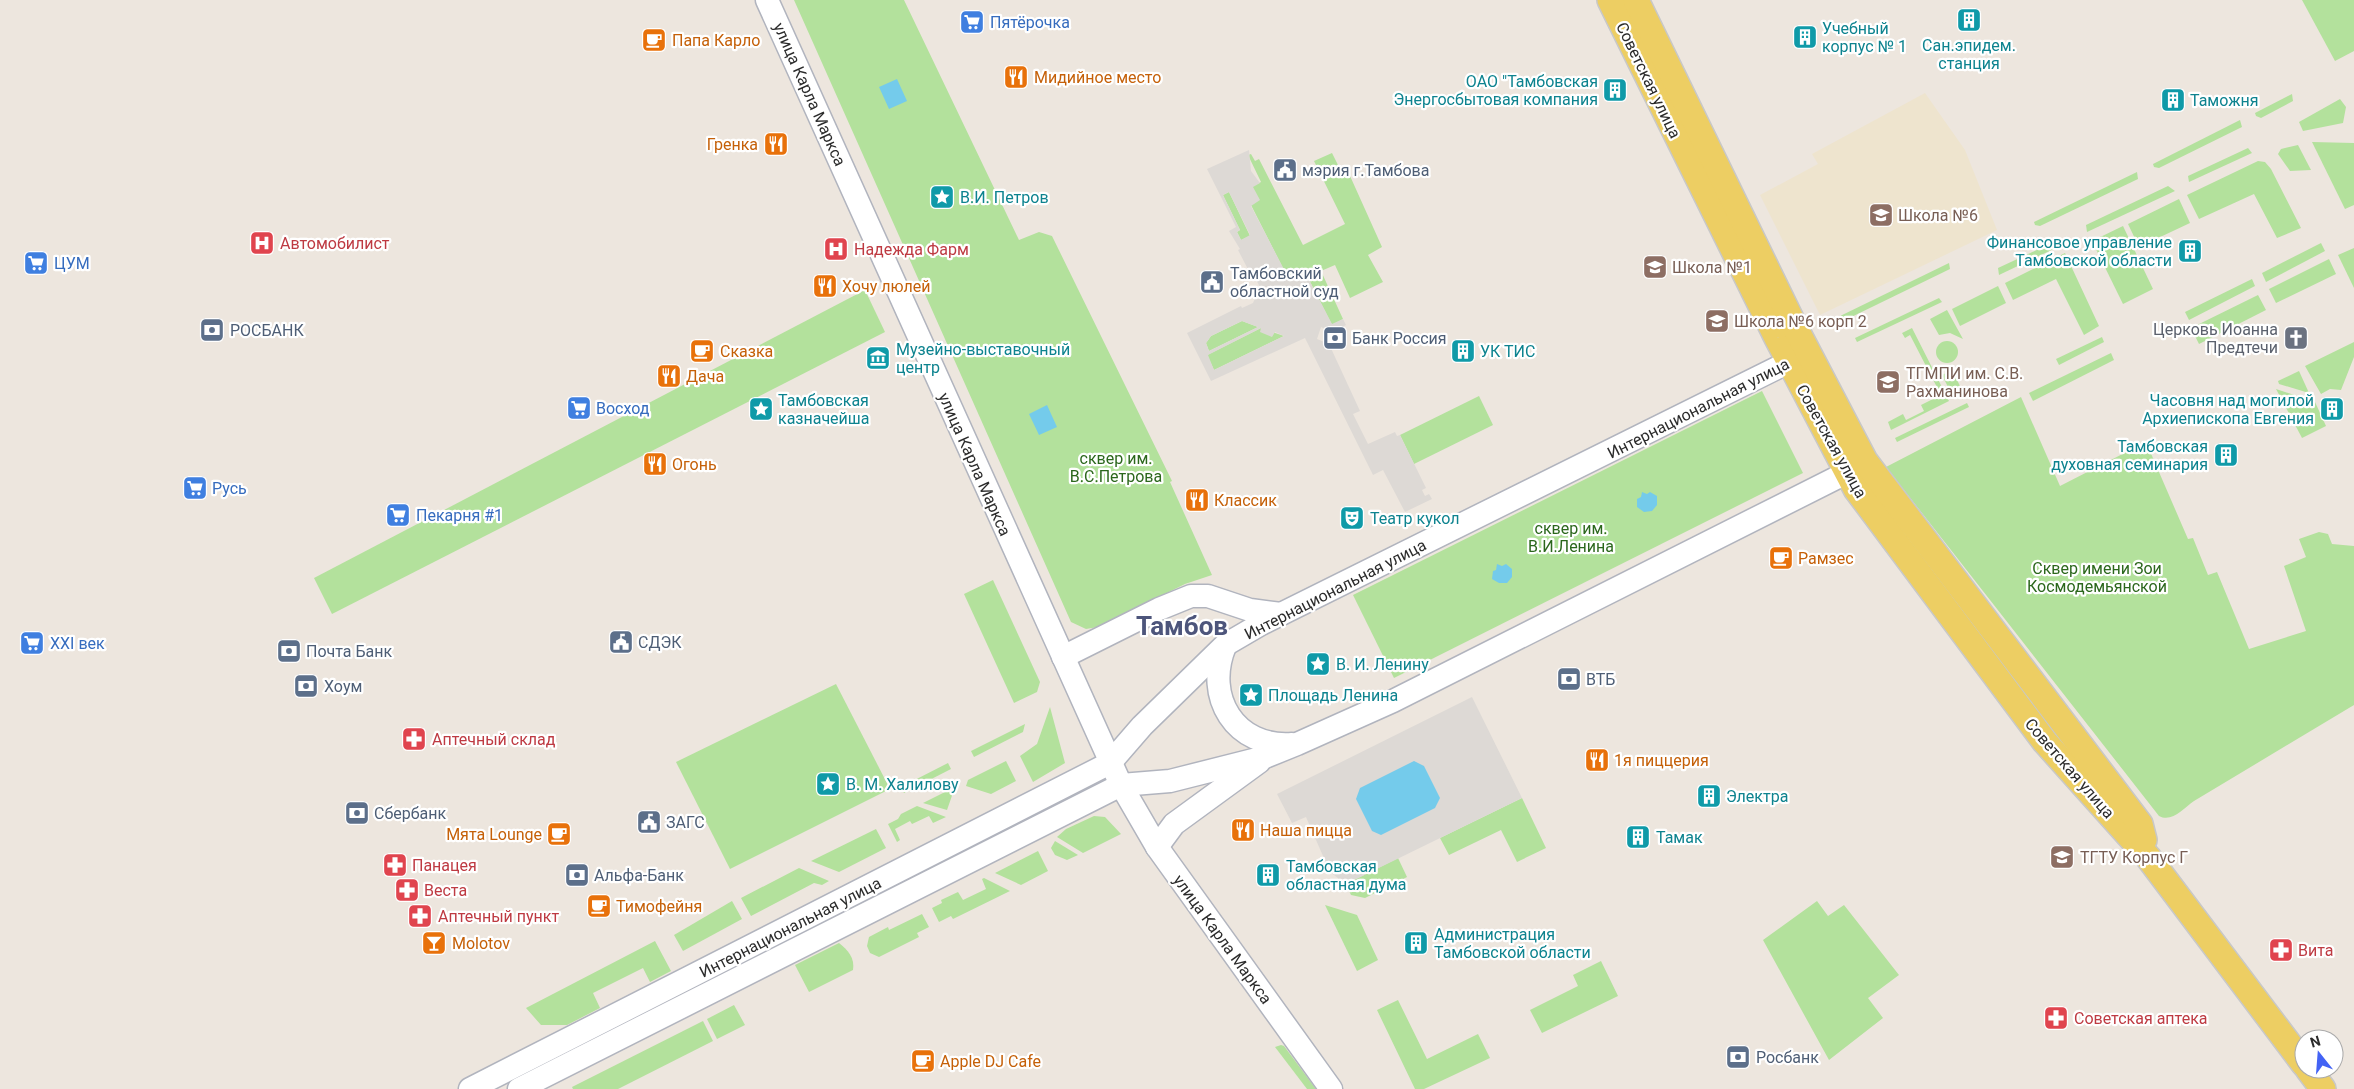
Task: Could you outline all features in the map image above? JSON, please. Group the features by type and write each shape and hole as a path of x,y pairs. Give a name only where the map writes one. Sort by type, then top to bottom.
{"main road":[{"name":"улица Карла Маркса","path":"767,0 1110,763"},
{"name":"Советская улица","path":"1610,0 1856,467 2140,824 2148,857 2294,1051"},
{"name":"Советская улица","path":"1636,0 1799,357"},
{"name":"Интернациональная улица","path":"470,1089 1110,763 1142,726 1226,645 1281,614 1799,357"},
{"name":"Интернациональная улица","path":"519,1089 1121,785 1170,781 1265,757 1297,744 1393,701 1856,467"},
{"path":"1062,658 1191,596 1208,596 1250,610 1281,614"},
{"path":"1226,645 1217,674 1220,697 1230,717 1240,728 1267,743 1297,744"},
{"path":"1157,847 1174,824 1265,757"},
{"path":"1110,763 1121,785"},
{"name":"улица Карла Маркса","path":"1121,785 1157,847 1331,1089"},
{"path":"534,1056 544,1076"}],"shaded area":[{"name":"Школа №6","path":"1925,93 1965,150 1997,230 1820,315 1760,195 1818,164 1812,154"},
{"path":"1249,150 1251,171 1260,183 1253,187 1260,200 1251,206 1289,279 1305,272 1332,324 1343,319 1346,325 1333,332 1321,327 1317,339 1329,344 1360,411 1353,414 1368,444 1395,432 1397,436 1400,435 1426,488 1422,490 1425,496 1429,494 1432,499 1405,512 1383,470 1373,475 1305,338 1211,381 1187,333 1241,306 1242,308 1253,303 1260,287 1254,276 1252,277 1238,250 1240,249 1229,231 1236,227 1207,169","holes":["1229,192 1250,235 1241,240 1237,232 1240,230 1223,195","1242,321 1258,327 1209,351 1206,343 1211,336","1261,328 1260,332 1272,337 1275,332 1284,336 1214,370 1208,355"]},
{"path":"1472,697 1522,798 1346,884 1330,872 1306,817 1292,823 1277,794"}],"green space":[{"name":"сквер им. В.С.Петрова","path":"794,0 904,0 1019,240 1039,232 1052,236 1172,481 1170,482 1212,575 1185,584 1098,627 1086,629 1071,622"},
{"path":"2302,0 2354,0 2354,51 2335,61"},
{"path":"2292,94 2293,101 2261,118 2256,116 2255,113"},
{"path":"2340,99 2346,107 2343,123 2303,131 2299,122"},
{"path":"2240,120 2242,127 2159,168 2154,167 2153,164"},
{"path":"2312,142 2354,143 2354,205 2345,209"},
{"path":"2298,145 2311,170 2290,171 2278,154 2281,149"},
{"path":"2248,148 2252,153 2189,182 2188,176"},
{"path":"1332,153 1340,169 1346,167 1382,247 1368,255 1383,282 1350,298 1335,265 1321,271 1343,319 1332,325 1305,272 1289,280 1251,205 1253,186 1261,182 1248,155 1251,154 1255,161 1259,159 1303,245 1345,224 1314,161"},
{"path":"2258,161 2265,162 2271,169 2301,228 2277,238 2254,194 2199,219 2187,195"},
{"path":"2137,172 2138,179 2040,226 2035,225 2034,222"},
{"path":"2168,186 2175,191 2087,232 2086,225"},
{"path":"1229,192 1250,236 1241,240 1237,232 1240,230 1223,195"},
{"path":"2179,199 2190,223 2139,247 2128,224"},
{"path":"2123,226 2153,289 2123,304 2092,241"},
{"path":"2056,241 2062,245 1999,275 1998,268"},
{"path":"2321,243 2325,251 2266,282 2262,273"},
{"path":"2354,248 2354,288 2338,255"},
{"path":"2065,253 2099,326 2084,335 2056,279 2013,300 2005,283"},
{"path":"2329,259 2336,274 2276,303 2269,289"},
{"path":"1949,263 1950,269 1837,324 1836,318"},
{"path":"2252,279 2255,286 2189,320 2185,312"},
{"path":"1998,286 2006,303 1960,326 1952,309"},
{"path":"865,290 885,332 332,614 314,578"},
{"path":"2258,295 2266,310 2199,344 2191,328"},
{"path":"1939,298 1942,302 1857,342 1855,338"},
{"path":"1947,310 1963,339 1950,333 1939,335 1930,319"},
{"path":"1242,321 1258,327 1209,351 1206,343 1211,336"},
{"path":"1261,328 1284,336 1214,370 1207,355"},
{"path":"1912,328 1949,401 1891,430 1888,422 1903,414 1906,420 1924,411 1921,405 1941,395 1910,335 1905,338 1902,333"},
{"path":"2102,337 2104,342 2059,365 2056,359"},
{"path":"1947,341 1955,344 1958,352 1955,360 1947,363 1939,360 1936,352 1939,344"},
{"path":"2354,342 2354,357 2341,390 2330,389 2321,394 2305,366"},
{"path":"2111,353 2114,360 2033,401 2029,393"},
{"path":"1952,370 1964,394 1954,399 1942,375"},
{"path":"2299,371 2309,393 2279,384 2278,381"},
{"path":"2276,389 2315,402 2326,426 2302,438"},
{"name":"сквер им. В.И.Ленина","path":"1762,391 1803,473 1394,678 1353,595"},
{"path":"1479,396 1493,425 1414,464 1400,435"},
{"name":"Cквер имени Зои Космодемьянской","path":"2021,397 2060,486 2146,442 2188,539 2193,538 2208,575 2217,572 2249,649 2306,631 2284,566 2306,557 2299,539 2319,532 2328,534 2332,544 2354,546 2354,705 2194,801 2178,814 2169,818 2159,816 1886,467"},
{"path":"1967,403 1969,407 1897,442 1895,438"},
{"path":"993,580 1040,682 1037,692 1014,703 964,594"},
{"path":"836,684 890,789 730,869 676,762"},
{"path":"1050,707 1065,763 1033,782 1020,756 1037,744"},
{"path":"1025,724 1023,732 974,757 971,751"},
{"path":"1006,761 1016,781 991,794 966,786 968,780"},
{"path":"948,763 951,769 904,793 901,787"},
{"path":"955,787 947,810 923,803"},
{"path":"1522,798 1546,848 1517,862 1501,830 1449,855 1440,838"},
{"path":"917,806 946,817 933,823 929,816 912,824 910,821 895,829 900,840 897,842 888,824 898,819 901,814"},
{"path":"1094,816 1105,817 1121,834 1083,853 1057,837 1066,829"},
{"path":"876,829 886,848 839,872 811,861"},
{"path":"1055,841 1078,855 1067,860 1055,855 1051,848"},
{"path":"1038,851 1048,871 1021,885 995,873"},
{"path":"1398,858 1407,877 1365,898 1351,895 1346,884"},
{"path":"799,868 829,881 822,885 814,883 751,916 741,898"},
{"path":"984,878 1010,891 953,919 951,916 939,922 932,908 942,903 941,900 958,892 963,900 986,889 982,879"},
{"path":"732,901 742,919 683,951 674,935"},
{"path":"1817,901 1828,916 1844,905 1899,975 1868,998 1883,1018 1829,1060 1763,940"},
{"path":"1325,905 1357,915 1378,960 1357,971"},
{"path":"922,914 929,927 917,933 919,937 879,957 870,953 867,946 869,937 888,927 889,930"},
{"path":"655,941 671,971 650,982 643,968 593,993 600,1008 567,1025 541,1025 526,1008"},
{"path":"839,943 850,955 853,962 853,970 809,992 795,965"},
{"path":"1601,961 1618,996 1542,1033 1530,1010 1578,986 1573,975"},
{"path":"1398,1000 1427,1059 1478,1034 1490,1058 1424,1089 1415,1089 1377,1010"},
{"path":"734,1005 745,1025 717,1039 707,1019"},
{"path":"703,1021 713,1041 618,1089 573,1089 572,1087"},
{"path":"1284,1046 1316,1089 1307,1089 1275,1047"}],"water":[{"path":"897,79 907,101 889,109 879,87"},
{"path":"1047,405 1057,427 1039,435 1029,414"},
{"path":"1642,492 1647,494 1650,492 1657,496 1657,505 1652,511 1644,512 1637,507 1637,499 1641,497"},
{"path":"1497,564 1502,566 1506,564 1512,569 1512,577 1507,583 1499,583 1492,579 1493,571 1496,570"},
{"path":"1414,761 1424,766 1440,798 1435,808 1381,835 1372,831 1356,799 1360,788"}],"place":[{"name":"Сан.эпидем. станция","path":"1969,20"},
{"name":"Пятёрочка","path":"972,22"},
{"name":"Учебный корпус № 1","path":"1805,37"},
{"name":"Папа Карло","path":"654,40"},
{"name":"Мидийное место","path":"1016,77"},
{"name":"ОАО \"Тамбовская Энергосбытовая компания","path":"1615,90"},
{"name":"Таможня","path":"2173,100"},
{"name":"Гренка","path":"776,144"},
{"name":"мэрия г.Тамбова","path":"1285,170"},
{"name":"В.И. Петров","path":"942,197"},
{"name":"Школа №6","path":"1881,215"},
{"name":"Автомобилист","path":"262,243"},
{"name":"Надежда Фарм","path":"836,249"},
{"name":"Финансовое управление Тамбовской области","path":"2190,251"},
{"name":"ЦУМ","path":"36,263"},
{"name":"Школа №1","path":"1655,267"},
{"name":"Тамбовский областной суд","path":"1212,282"},
{"name":"Хочу люлей","path":"825,286"},
{"name":"Школа №6 корп 2","path":"1717,321"},
{"name":"РОСБАНК","path":"212,330"},
{"name":"Банк Россия","path":"1335,338"},
{"name":"Церковь Иоанна Предтечи","path":"2296,338"},
{"name":"Сказка","path":"702,351"},
{"name":"УК ТИС","path":"1463,351"},
{"name":"Музейно-выставочный центр","path":"878,358"},
{"name":"Дача","path":"669,376"},
{"name":"ТГМПИ им. С.В. Рахманинова","path":"1888,382"},
{"name":"Восход","path":"579,408"},
{"name":"Тамбовская казначейша","path":"761,409"},
{"name":"Часовня над могилой Архиепископа Евгения","path":"2332,409"},
{"name":"Тамбовская духовная семинария","path":"2226,455"},
{"name":"Огонь","path":"655,464"},
{"name":"Русь","path":"195,488"},
{"name":"Классик","path":"1197,500"},
{"name":"Пекарня #1","path":"398,515"},
{"name":"Театр кукол","path":"1352,518"},
{"name":"Рамзес","path":"1781,558"},
{"name":"СДЭК","path":"621,642"},
{"name":"XXI век","path":"32,643"},
{"name":"Почта Банк","path":"289,651"},
{"name":"В. И. Ленину","path":"1318,664"},
{"name":"ВТБ","path":"1569,679"},
{"name":"Хоум","path":"306,686"},
{"name":"Площадь Ленина","path":"1251,695"},
{"name":"Аптечный склад","path":"414,739"},
{"name":"1я пиццерия","path":"1597,760"},
{"name":"В. М. Халилову","path":"828,784"},
{"name":"Электра","path":"1709,796"},
{"name":"Сбербанк","path":"357,813"},
{"name":"ЗАГС","path":"649,822"},
{"name":"Наша пицца","path":"1243,830"},
{"name":"Мята Lounge","path":"559,834"},
{"name":"Тамак","path":"1638,837"},
{"name":"ТГТУ Корпус Г","path":"2062,857"},
{"name":"Панацея","path":"395,865"},
{"name":"Альфа-Банк","path":"577,875"},
{"name":"Тамбовская областная дума","path":"1268,875"},
{"name":"Веста","path":"407,890"},
{"name":"Тимофейня","path":"599,906"},
{"name":"Аптечный пункт","path":"420,916"},
{"name":"Molotov","path":"434,943"},
{"name":"Администрация Тамбовской области","path":"1416,943"},
{"name":"Вита","path":"2281,950"},
{"name":"Советская аптека","path":"2056,1018"},
{"name":"Росбанк","path":"1738,1057"},
{"name":"Apple DJ Cafe","path":"923,1061"}],"district":[{"name":"Тамбов","path":"1182,626"}]}
